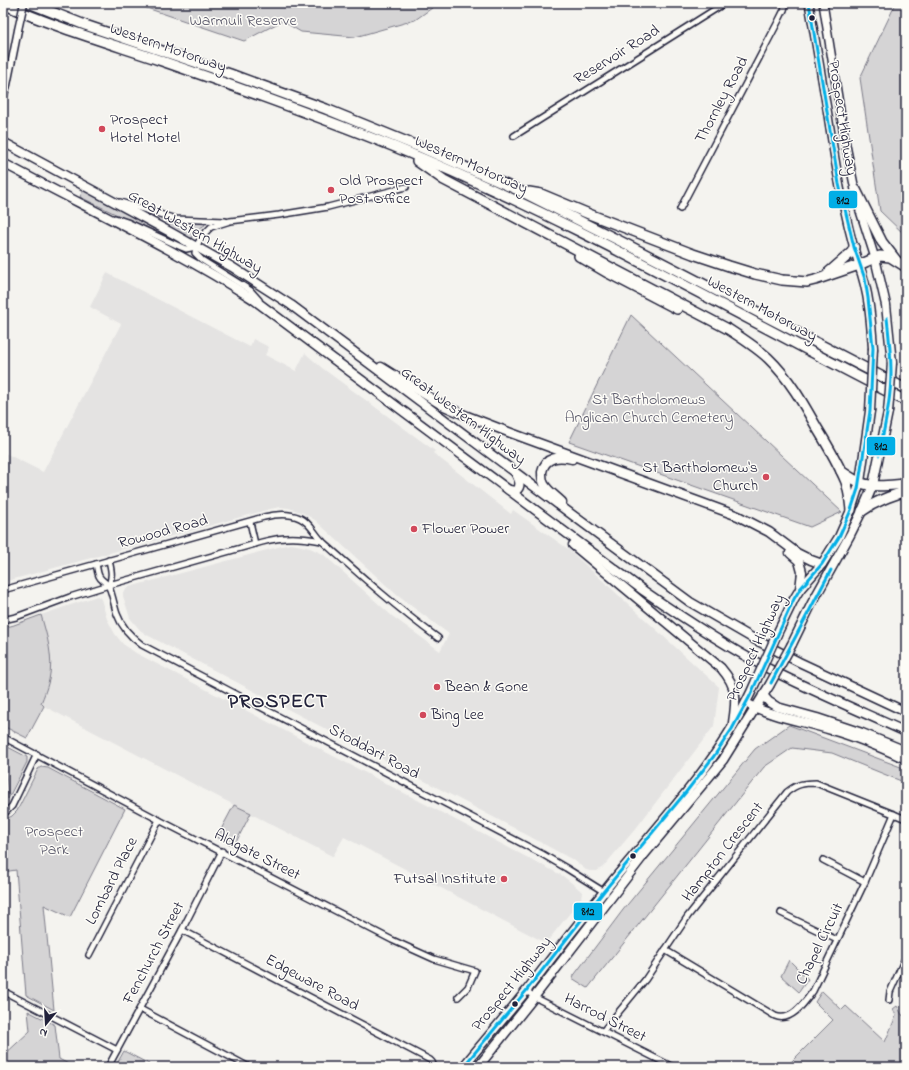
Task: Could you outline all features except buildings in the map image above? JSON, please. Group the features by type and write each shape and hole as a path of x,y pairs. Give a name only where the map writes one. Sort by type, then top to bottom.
{"highway":[{"name":"Western Motorway","path":"29,3 78,22 326,109 520,191 906,389"},
{"name":"Western Motorway","path":"3,4 65,28 280,103 458,174 570,227 906,401"},
{"path":"396,148 444,180 728,329 757,349 769,359 792,385 826,443 837,462 846,484 850,497 851,510"},
{"path":"856,190 882,242 896,260 906,267"},
{"path":"520,191 541,194 672,246 729,266 755,274 796,282 815,280 875,258 886,257 896,260"},
{"path":"824,277 852,252 854,247"},
{"path":"840,470 860,482 873,485 884,486 906,484"},
{"path":"862,511 870,505 885,498 906,491"}],"main road":[{"name":"Prospect Highway","path":"463,1067 526,991 604,891 714,756 732,729 746,703 794,599 800,589 822,564 839,537 851,510 860,482 870,411 873,348 865,279 854,247 839,184 809,3"},
{"name":"Prospect Highway","path":"478,1067 644,855 723,760 764,695 792,644 812,603 850,535 873,485 888,412 892,362 886,305 875,258 858,205 844,135 823,3"},
{"name":"Great Western Highway","path":"3,142 232,267 291,305 690,602 754,639 799,662 906,712"},
{"name":"Great Western Highway","path":"3,163 225,281 266,309 682,618 717,640 773,671 906,732"},
{"path":"338,340 442,405 511,433 738,516 769,532 797,553 822,564"},
{"path":"601,536 549,491 544,484 542,478 543,468 550,459 563,457 570,459 730,517 753,527 800,561 802,572 800,589"},
{"path":"509,490 516,491 519,487 520,483 516,473"},
{"path":"540,514 575,546 720,668 730,681 735,697 735,712 732,729"},
{"path":"764,695 769,702 777,707 862,733 906,751"},
{"path":"746,703 764,712 832,730 877,746 906,759"}],"street":[{"path":"3,98 7,86 24,3"},
{"name":"Reservoir Road","path":"514,136 725,3"},
{"name":"Thornley Road","path":"680,209 779,20 786,3"},
{"path":"109,199 176,219 230,221 278,215 328,206 406,187"},
{"path":"92,210 127,222 186,249 196,247"},
{"path":"230,221 211,227 202,236 195,252 200,258 250,290 266,309"},
{"name":"Rowood Road","path":"3,590 281,514 295,516 307,523 322,541 411,618 438,638"},
{"path":"250,522 255,544"},
{"path":"3,620 16,617 70,597 109,585 255,544 284,537 322,541"},
{"name":"Stoddart Road","path":"109,560 112,572 112,579 109,585"},
{"name":"Stoddart Road","path":"96,564 99,576 109,585 121,624 126,632 142,645 542,854 612,897"},
{"name":"Aldgate Street","path":"3,737 159,820 222,851 392,940 434,959 476,971 468,987 458,997"},
{"path":"3,813 12,806 37,754"},
{"name":"Hampton Crescent","path":"603,1031 645,980 688,916 787,792 794,786 804,783 816,783 906,819"},
{"name":"Chapel Circuit","path":"665,950 776,1016 780,1018 788,1017 813,991 865,882 894,814"},
{"name":"Lombard Place","path":"89,955 159,820"},
{"name":"Fenchurch Street","path":"108,1067 182,930 222,851"},
{"path":"823,860 865,882"},
{"path":"781,913 837,940"},
{"name":"Edgeware Road","path":"182,930 430,1060 434,1067"},
{"path":"889,1000 890,992 906,956"},
{"name":"Harrod Street","path":"526,991 673,1067"},
{"path":"3,998 4,992 117,1050"},
{"path":"140,1009 249,1067"}],"shaded area":[{"path":"107,273 250,347 253,339 269,347 265,355 296,371 305,353 322,368 435,451 433,453 511,514 513,510 568,549 719,687 714,726 637,827 603,867 597,871 586,870 575,861 514,828 147,635 140,630 130,618 123,596 123,592 129,587 290,544 310,548 323,554 392,616 440,651 449,634 398,596 315,520 303,513 289,508 280,507 270,509 3,582 3,452 43,472 121,324 90,307"},
{"path":"97,596 101,599 107,619 115,634 123,644 136,653 563,876 582,892 581,899 546,943 344,837 332,856 40,704 49,679 51,666 48,642 41,615"}],"green space":[{"name":"Warmuli Reserve","path":"132,3 439,3 415,20 355,37 301,32 289,25 284,20 244,41"},
{"path":"896,3 906,3 906,236 880,211 860,78"},
{"path":"83,190 169,237 168,239 80,197"},
{"path":"151,216 183,222 204,223 205,225 198,229 191,238 189,238"},
{"name":"St Bartholomews Anglican Church Cemetery","path":"631,315 842,512 810,527 569,442"},
{"path":"41,615 49,647 51,664 49,680 41,703 44,706 27,738 3,726 3,628"},
{"path":"789,725 906,769 906,783 832,753 792,748 764,767 588,988 572,978 623,910 755,749"},
{"path":"4,745 27,757 27,762 8,799"},
{"name":"Prospect Park","path":"41,767 48,768 125,809 70,917 44,905 54,1010 26,995 16,870 3,872 3,827 6,819 17,811 38,769"},
{"path":"234,805 251,813 234,846 217,837"},
{"path":"789,960 808,979 799,992 781,976"},
{"path":"822,991 842,1010 846,1006 885,1042 896,1016 893,1009 897,1006 902,1015 906,1016 906,1067 800,1067 791,1062 833,1020 815,1002"},
{"path":"28,1011 55,1025 59,1059 74,1067 3,1067 3,1056 30,1031"},
{"path":"124,1051 149,1064 148,1067 115,1067"}],"transit line":[{"name":"812","path":"463,1067 526,991 604,891 714,756 732,729 750,696 794,599 800,589 822,564 839,537 851,510 858,489 870,411 873,348 868,298 865,279 854,247 839,184 809,3"},
{"name":"812","path":"879,455 891,383 891,359 887,318"},
{"name":"812","path":"771,683 831,570"}],"place":[{"name":"Prospect Hotel Motel","path":"102,129"},
{"name":"Old Prospect Post Office","path":"331,190"},
{"name":"St Bartholomew's Church","path":"766,477"},
{"name":"Flower Power","path":"414,529"},
{"name":"Bean & Gone","path":"437,687"},
{"name":"Bing Lee","path":"423,715"},
{"name":"Futsal Institute","path":"504,879"}],"district":[{"name":"PROSPECT","path":"278,702"}]}
